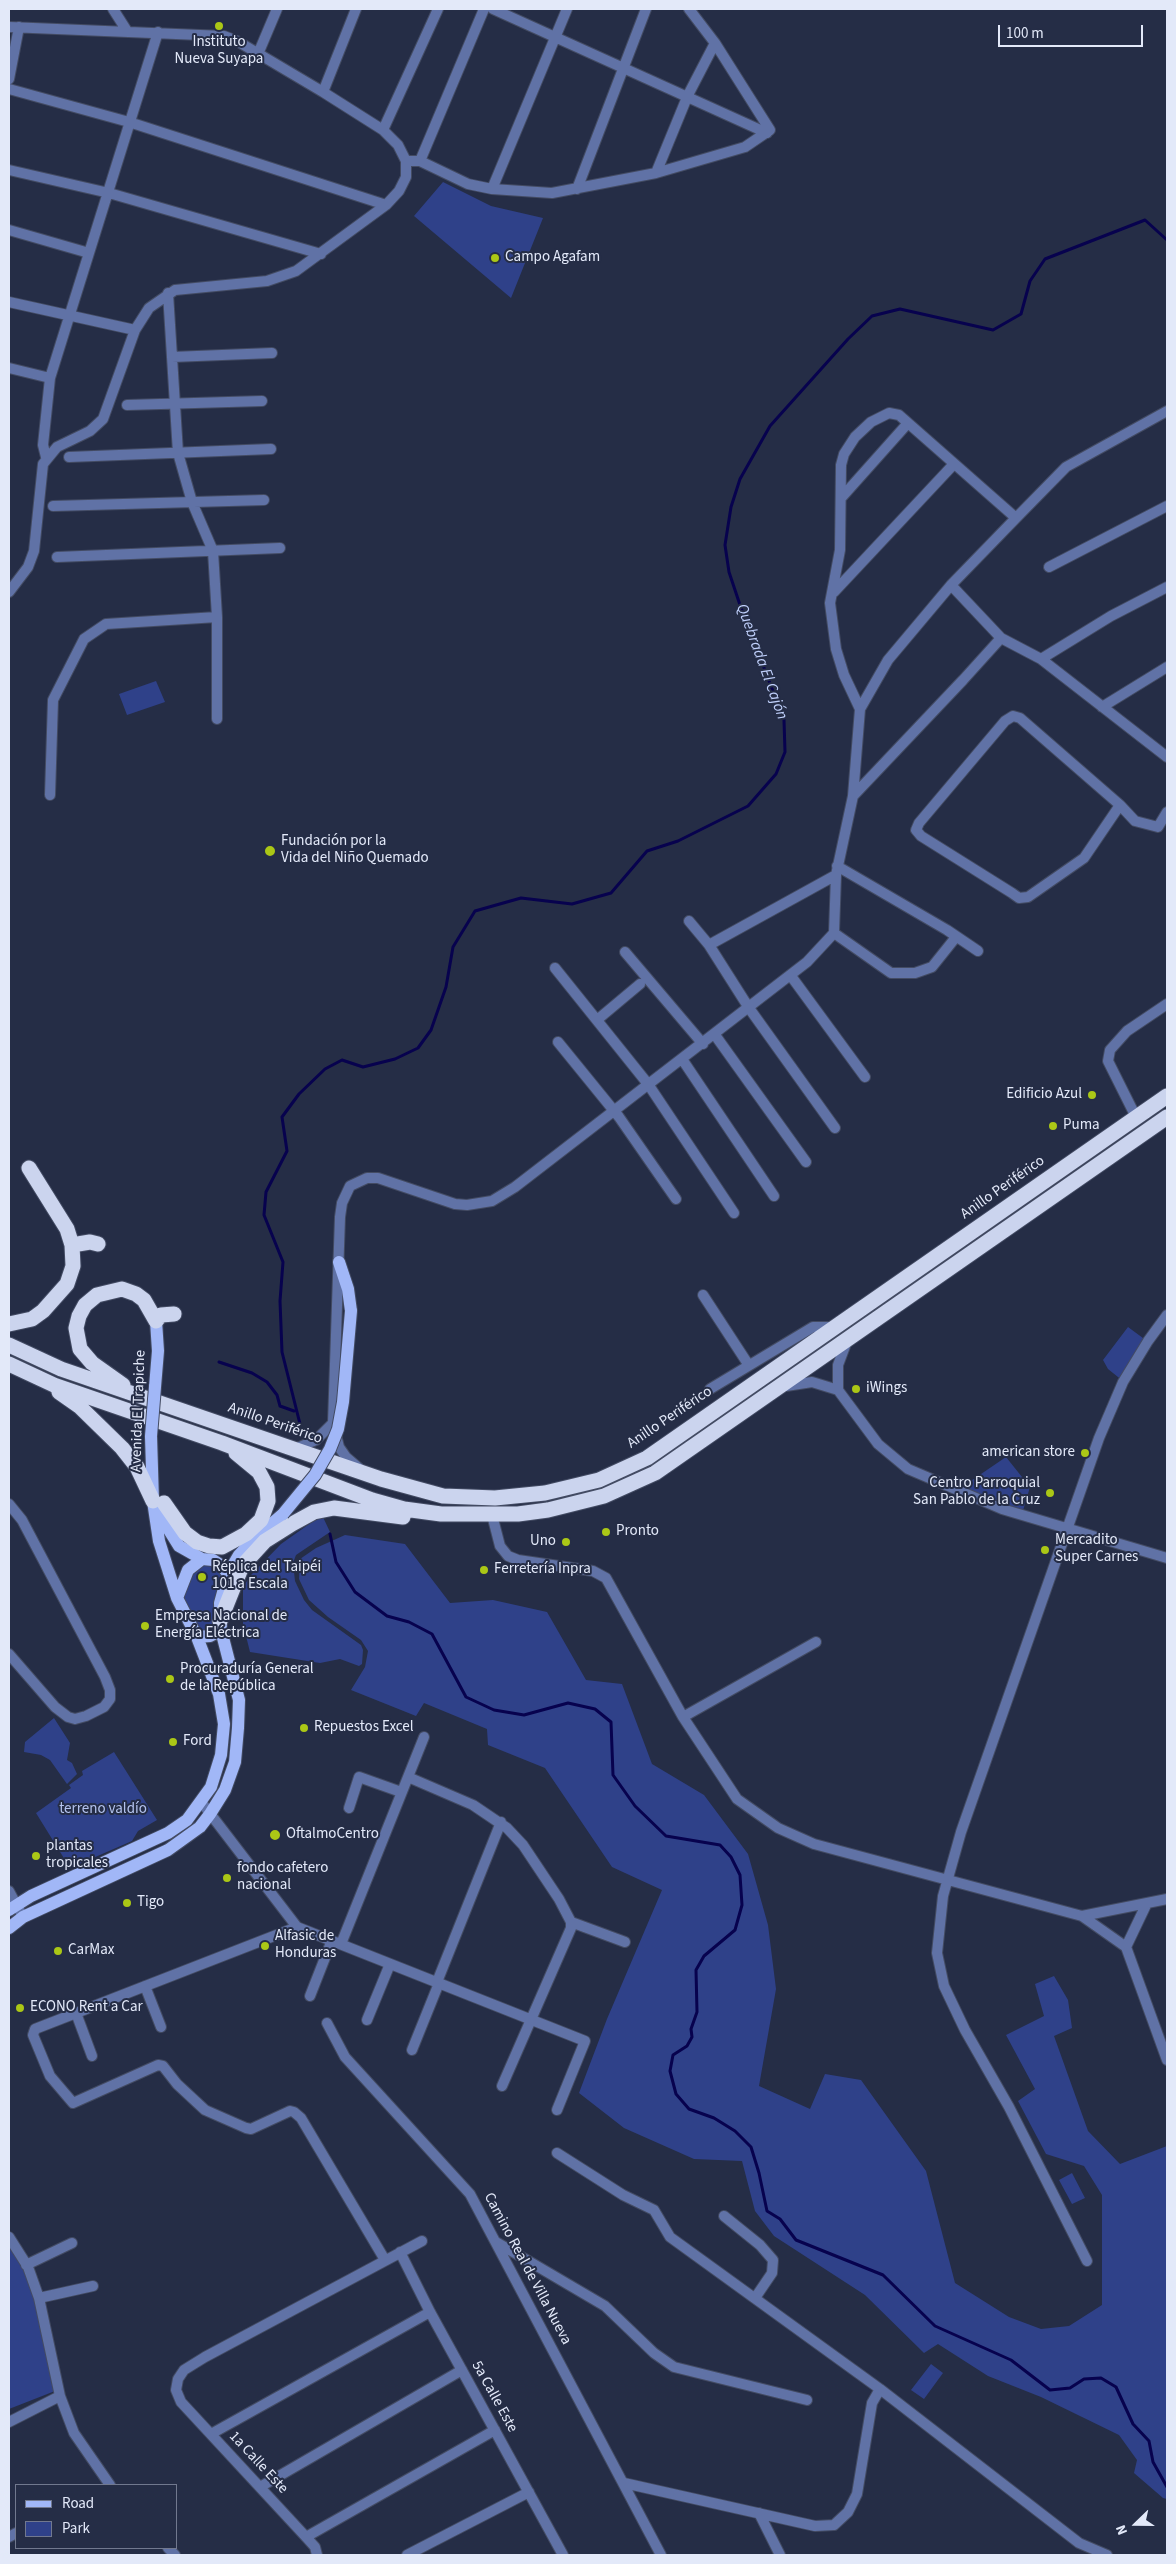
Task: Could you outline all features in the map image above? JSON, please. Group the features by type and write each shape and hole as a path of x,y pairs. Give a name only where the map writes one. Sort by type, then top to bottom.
{"highway":[{"name":"Anillo Periférico","path":"9,1345 61,1369 138,1396 367,1475 443,1496 495,1498 545,1493 599,1480 647,1458 1167,1096"},
{"path":"9,1364 42,1379 222,1443 372,1500 427,1512 476,1515 548,1510 604,1496 655,1473 772,1394 1167,1117"},
{"path":"9,1324 32,1319 43,1311 67,1284 73,1266 72,1245 67,1229 29,1168"},
{"path":"72,1245 90,1242 98,1244"},
{"path":"138,1396 85,1357 77,1339 79,1316 85,1305 97,1295 122,1290 136,1294 144,1300 156,1321 161,1315 174,1314"},
{"path":"42,1379 79,1406 122,1448 137,1467 159,1502 185,1533 197,1542 209,1546 230,1544 246,1534 260,1520 268,1501 267,1487 259,1472 222,1443"},
{"path":"220,1626 242,1566 265,1541 314,1512 334,1508 452,1523 476,1515"}],"main road":[{"path":"9,1928 23,1917 168,1850 200,1827 225,1790 235,1762 239,1700 220,1626 220,1603 228,1574 239,1556 255,1538 283,1514 315,1475 330,1449 338,1429 343,1402 350,1311 348,1289 339,1262"},
{"name":"Avenida El Trapiche","path":"13,1907 168,1833 187,1820 202,1803 211,1787 221,1755 224,1724 219,1694 197,1637 177,1598 159,1541 159,1502 151,1436 158,1351 156,1321"},
{"path":"159,1502 173,1539 179,1546 202,1559 213,1560 222,1566 228,1574"},
{"path":"177,1598 188,1570 202,1559"},
{"path":"197,1637 210,1636 220,1626"}],"street":[{"path":"113,9 126,31"},
{"path":"258,54 277,9"},
{"path":"323,92 356,9"},
{"path":"383,130 438,9"},
{"path":"420,161 484,9"},
{"path":"493,9 767,132"},
{"path":"492,189 568,9"},
{"path":"577,189 622,67 646,9"},
{"path":"406,161 420,161 468,184 492,189 552,193 656,173 745,147 770,130 716,42 689,9"},
{"path":"9,79 14,27 224,36 323,92 383,130 398,144 406,161 406,177 399,192 386,205 296,271 267,281 175,290 154,304 135,330 103,419 90,431 57,447 46,457 40,474 34,551 28,567 9,592"},
{"path":"46,457 43,445 50,378 158,32"},
{"path":"656,173 688,95 716,42"},
{"path":"9,89 129,122 386,205"},
{"path":"9,170 108,193 321,254"},
{"path":"9,230 88,253"},
{"path":"168,294 178,453 192,502 213,551 217,617 217,719"},
{"path":"9,302 135,330"},
{"path":"154,304 163,308 170,318"},
{"path":"172,357 272,353"},
{"path":"9,368 50,378"},
{"path":"127,405 262,401"},
{"path":"367,1475 346,1457 339,1447 332,1424 342,1203 350,1186 367,1178 378,1178 455,1204 467,1205 492,1201 515,1187 791,976 834,933 837,870 853,796 860,709 888,660 951,585 1066,467 1167,411"},
{"path":"860,709 844,675 836,649 830,604 834,592 840,550 841,465 844,454 855,437 871,422 889,413 899,415 953,465 1016,518"},
{"path":"842,497 908,423"},
{"path":"69,457 271,449"},
{"path":"834,592 953,465"},
{"path":"53,506 264,500"},
{"path":"1049,567 1167,506"},
{"path":"57,558 280,548"},
{"path":"951,585 1000,638 1041,660 1167,757"},
{"path":"1041,660 1111,616 1167,587"},
{"path":"50,795 53,700 84,639 106,624 217,617"},
{"path":"853,796 963,680 1000,638"},
{"path":"1102,707 1167,667"},
{"path":"1120,806 1084,858 1028,897 1020,898 921,836 916,830 919,823 1005,721 1013,716 1020,718 1120,806 1135,821 1158,827 1167,812"},
{"path":"837,870 978,951"},
{"path":"709,945 837,870"},
{"path":"688,921 709,945 750,1008 835,1128"},
{"path":"834,933 890,973 915,973 932,967 956,937"},
{"path":"625,952 703,1044"},
{"path":"555,968 648,1084 734,1213"},
{"path":"791,976 865,1077"},
{"path":"597,1020 640,984"},
{"path":"1136,1118 1108,1061 1110,1050 1126,1031 1167,1004"},
{"path":"715,1035 806,1162"},
{"path":"558,1042 614,1111 676,1200"},
{"path":"682,1059 774,1196"},
{"path":"703,1295 748,1364"},
{"path":"1087,2261 1009,2107 965,2030 944,1986 937,1953 947,1881 961,1832 1099,1438 1123,1382 1167,1314"},
{"path":"710,1389 748,1364 813,1327 834,1327"},
{"path":"838,1390 838,1365 847,1341"},
{"path":"772,1394 784,1387 804,1382 825,1384 838,1390 878,1444 908,1469 1002,1509 1167,1558"},
{"path":"294,1450 316,1440 332,1424"},
{"path":"9,1504 22,1520 105,1677 110,1690 110,1699 104,1707 96,1712 78,1718 68,1718 55,1707 9,1654"},
{"path":"492,1515 500,1546 508,1556 518,1560 593,1571 606,1578 684,1717 737,1799 778,1828 814,1844 1082,1916 1126,1947 1167,2060"},
{"path":"684,1717 816,1642"},
{"path":"310,1996 336,1942 424,1737"},
{"path":"349,1808 360,1777 401,1792"},
{"path":"408,1777 473,1805 501,1822 523,1845 559,1899 571,1922 571,1928 502,2086"},
{"path":"202,1803 297,1927 585,2041 558,2110"},
{"path":"412,2050 501,1822"},
{"path":"9,1891 13,1907 23,1917"},
{"path":"1082,1916 1167,1899"},
{"path":"1126,1947 1147,1902"},
{"path":"571,1922 625,1942"},
{"path":"297,1927 33,2031 44,2062 69,2100 73,2103 158,2065 163,2066 177,2084 204,2110 246,2128 251,2129 290,2110 301,2118 385,2260 422,2241"},
{"path":"367,2020 390,1964"},
{"path":"146,1986 161,2026"},
{"path":"76,2013 92,2056"},
{"name":"Camino Real de Villa Nueva","path":"327,2024 345,2057 464,2185 661,2555"},
{"path":"556,2153 623,2195 654,2210 670,2237 880,2389 1079,2544 1107,2555"},
{"path":"724,2216 760,2245 773,2260 772,2273 754,2298"},
{"path":"9,2237 26,2265 39,2298 60,2396 74,2433 109,2484"},
{"path":"495,2242 605,2306 654,2354 674,2366 807,2400"},
{"path":"26,2265 72,2243"},
{"name":"5a Calle Este","path":"400,2252 559,2554"},
{"name":"1a Calle Este","path":"317,2555 315,2547 181,2402 176,2390 178,2379 184,2370 205,2357 385,2260"},
{"path":"39,2298 93,2286"},
{"path":"211,2434 430,2312"},
{"path":"260,2487 462,2370"},
{"path":"624,2484 815,2526 834,2525 848,2512 857,2494 872,2403 880,2389"},
{"path":"9,2422 60,2396"},
{"path":"306,2537 495,2430"},
{"path":"407,2555 528,2492"},
{"path":"759,2513 780,2555"}],"green space":[{"name":"Campo Agafam","path":"443,182 491,206 543,218 511,298 414,216"},
{"path":"156,681 165,702 127,715 119,694"},
{"path":"1128,1327 1147,1341 1123,1381 1108,1369 1103,1360"},
{"path":"1006,1457 1030,1487 1022,1514 959,1489"},
{"path":"322,1515 330,1532 296,1555 293,1563 295,1581 304,1600 312,1610 361,1645 363,1650 362,1664 359,1666 340,1659 320,1663 250,1652 243,1624 243,1587 251,1575 281,1544"},
{"path":"345,1535 405,1544 450,1603 493,1600 547,1612 586,1680 622,1684 652,1764 704,1795 748,1854 768,1925 776,1989 759,2086 810,2109 825,2074 861,2080 926,2171 955,2283 1009,2317 1041,2329 1069,2326 1102,2305 1102,2195 1084,2166 1046,2154 1018,2101 1035,2089 1006,2035 1044,2016 1035,1984 1054,1976 1068,2000 1072,2028 1054,2036 1088,2131 1120,2164 1167,2146 1167,2499 1163,2498 1134,2473 1137,2460 1119,2435 1041,2397 988,2376 938,2344 924,2353 865,2295 774,2236 755,2211 742,2161 694,2159 624,2128 579,2093 607,2019 662,1890 612,1867 545,1768 488,1745 487,1729 424,1703 416,1716 351,1690 365,1667 368,1651 361,1640 328,1617 309,1600 299,1579 300,1559 316,1548"},
{"path":"209,1563 225,1576 218,1626 199,1634 181,1596 189,1573"},
{"path":"54,1718 70,1743 67,1760 72,1763 77,1774 67,1784 50,1760 41,1755 24,1752 25,1742"},
{"name":"terreno valdío","path":"114,1752 157,1820 138,1831 132,1841 70,1868 36,1813 71,1788 69,1785 83,1775 82,1771"},
{"path":"1072,2173 1085,2198 1072,2204 1059,2180"},
{"path":"9,2245 23,2266 32,2289 55,2391 9,2409"},
{"path":"931,2364 943,2373 924,2399 911,2390"}],"waterway":[{"name":"Quebrada El Cajón","path":"300,1424 282,1352 280,1301 283,1262 264,1215 266,1192 287,1151 282,1117 299,1094 325,1069 342,1060 363,1067 395,1059 418,1048 431,1030 446,987 453,947 475,911 521,898 572,904 611,893 647,851 678,841 748,806 776,774 785,752 784,720 740,605 729,572 725,545 731,507 740,479 770,426 848,339 872,316 900,309 993,330 1021,314 1030,281 1045,259 1145,220 1167,240"},
{"path":"219,1362 252,1373 267,1382 277,1395 280,1406 294,1411"},
{"path":"330,1534 336,1562 355,1592 387,1616 409,1622 432,1634 466,1697 494,1710 524,1715 568,1703 595,1709 611,1722 613,1775 635,1806 666,1836 720,1845 731,1857 740,1875 742,1905 735,1930 704,1956 696,1970 697,2012 691,2029 692,2037 687,2046 673,2055 670,2071 676,2094 689,2109 714,2118 735,2131 751,2147 767,2211 780,2219 796,2240 883,2275 935,2326 1011,2360 1050,2390 1070,2388 1084,2379 1101,2378 1116,2387 1133,2424 1149,2441 1153,2462 1167,2487"}],"place":[{"name":"Instituto Nueva Suyapa","path":"219,26"},
{"name":"Campo Agafam","path":"495,258"},
{"name":"Fundación por la Vida del Niño Quemado","path":"270,851"},
{"name":"Edificio Azul","path":"1092,1095"},
{"name":"Puma","path":"1053,1126"},
{"name":"iWings","path":"856,1389"},
{"name":"american store","path":"1085,1453"},
{"name":"Centro Parroquial San Pablo de la Cruz","path":"1050,1493"},
{"name":"Pronto","path":"606,1532"},
{"name":"Uno","path":"566,1542"},
{"name":"Mercadito Super Carnes","path":"1045,1550"},
{"name":"Ferretería Inpra","path":"484,1570"},
{"name":"Réplica del Taipéi 101 a Escala","path":"202,1577"},
{"name":"Empresa Nacional de Energía Eléctrica","path":"145,1626"},
{"name":"Procuraduría General de la República","path":"170,1679"},
{"name":"Repuestos Excel","path":"304,1728"},
{"name":"Ford","path":"173,1742"},
{"name":"OftalmoCentro","path":"275,1835"},
{"name":"plantas tropicales","path":"36,1856"},
{"name":"fondo cafetero nacional","path":"227,1878"},
{"name":"Tigo","path":"127,1903"},
{"name":"Alfasic de Honduras","path":"265,1946"},
{"name":"CarMax","path":"58,1951"},
{"name":"ECONO Rent a Car","path":"20,2008"}]}
